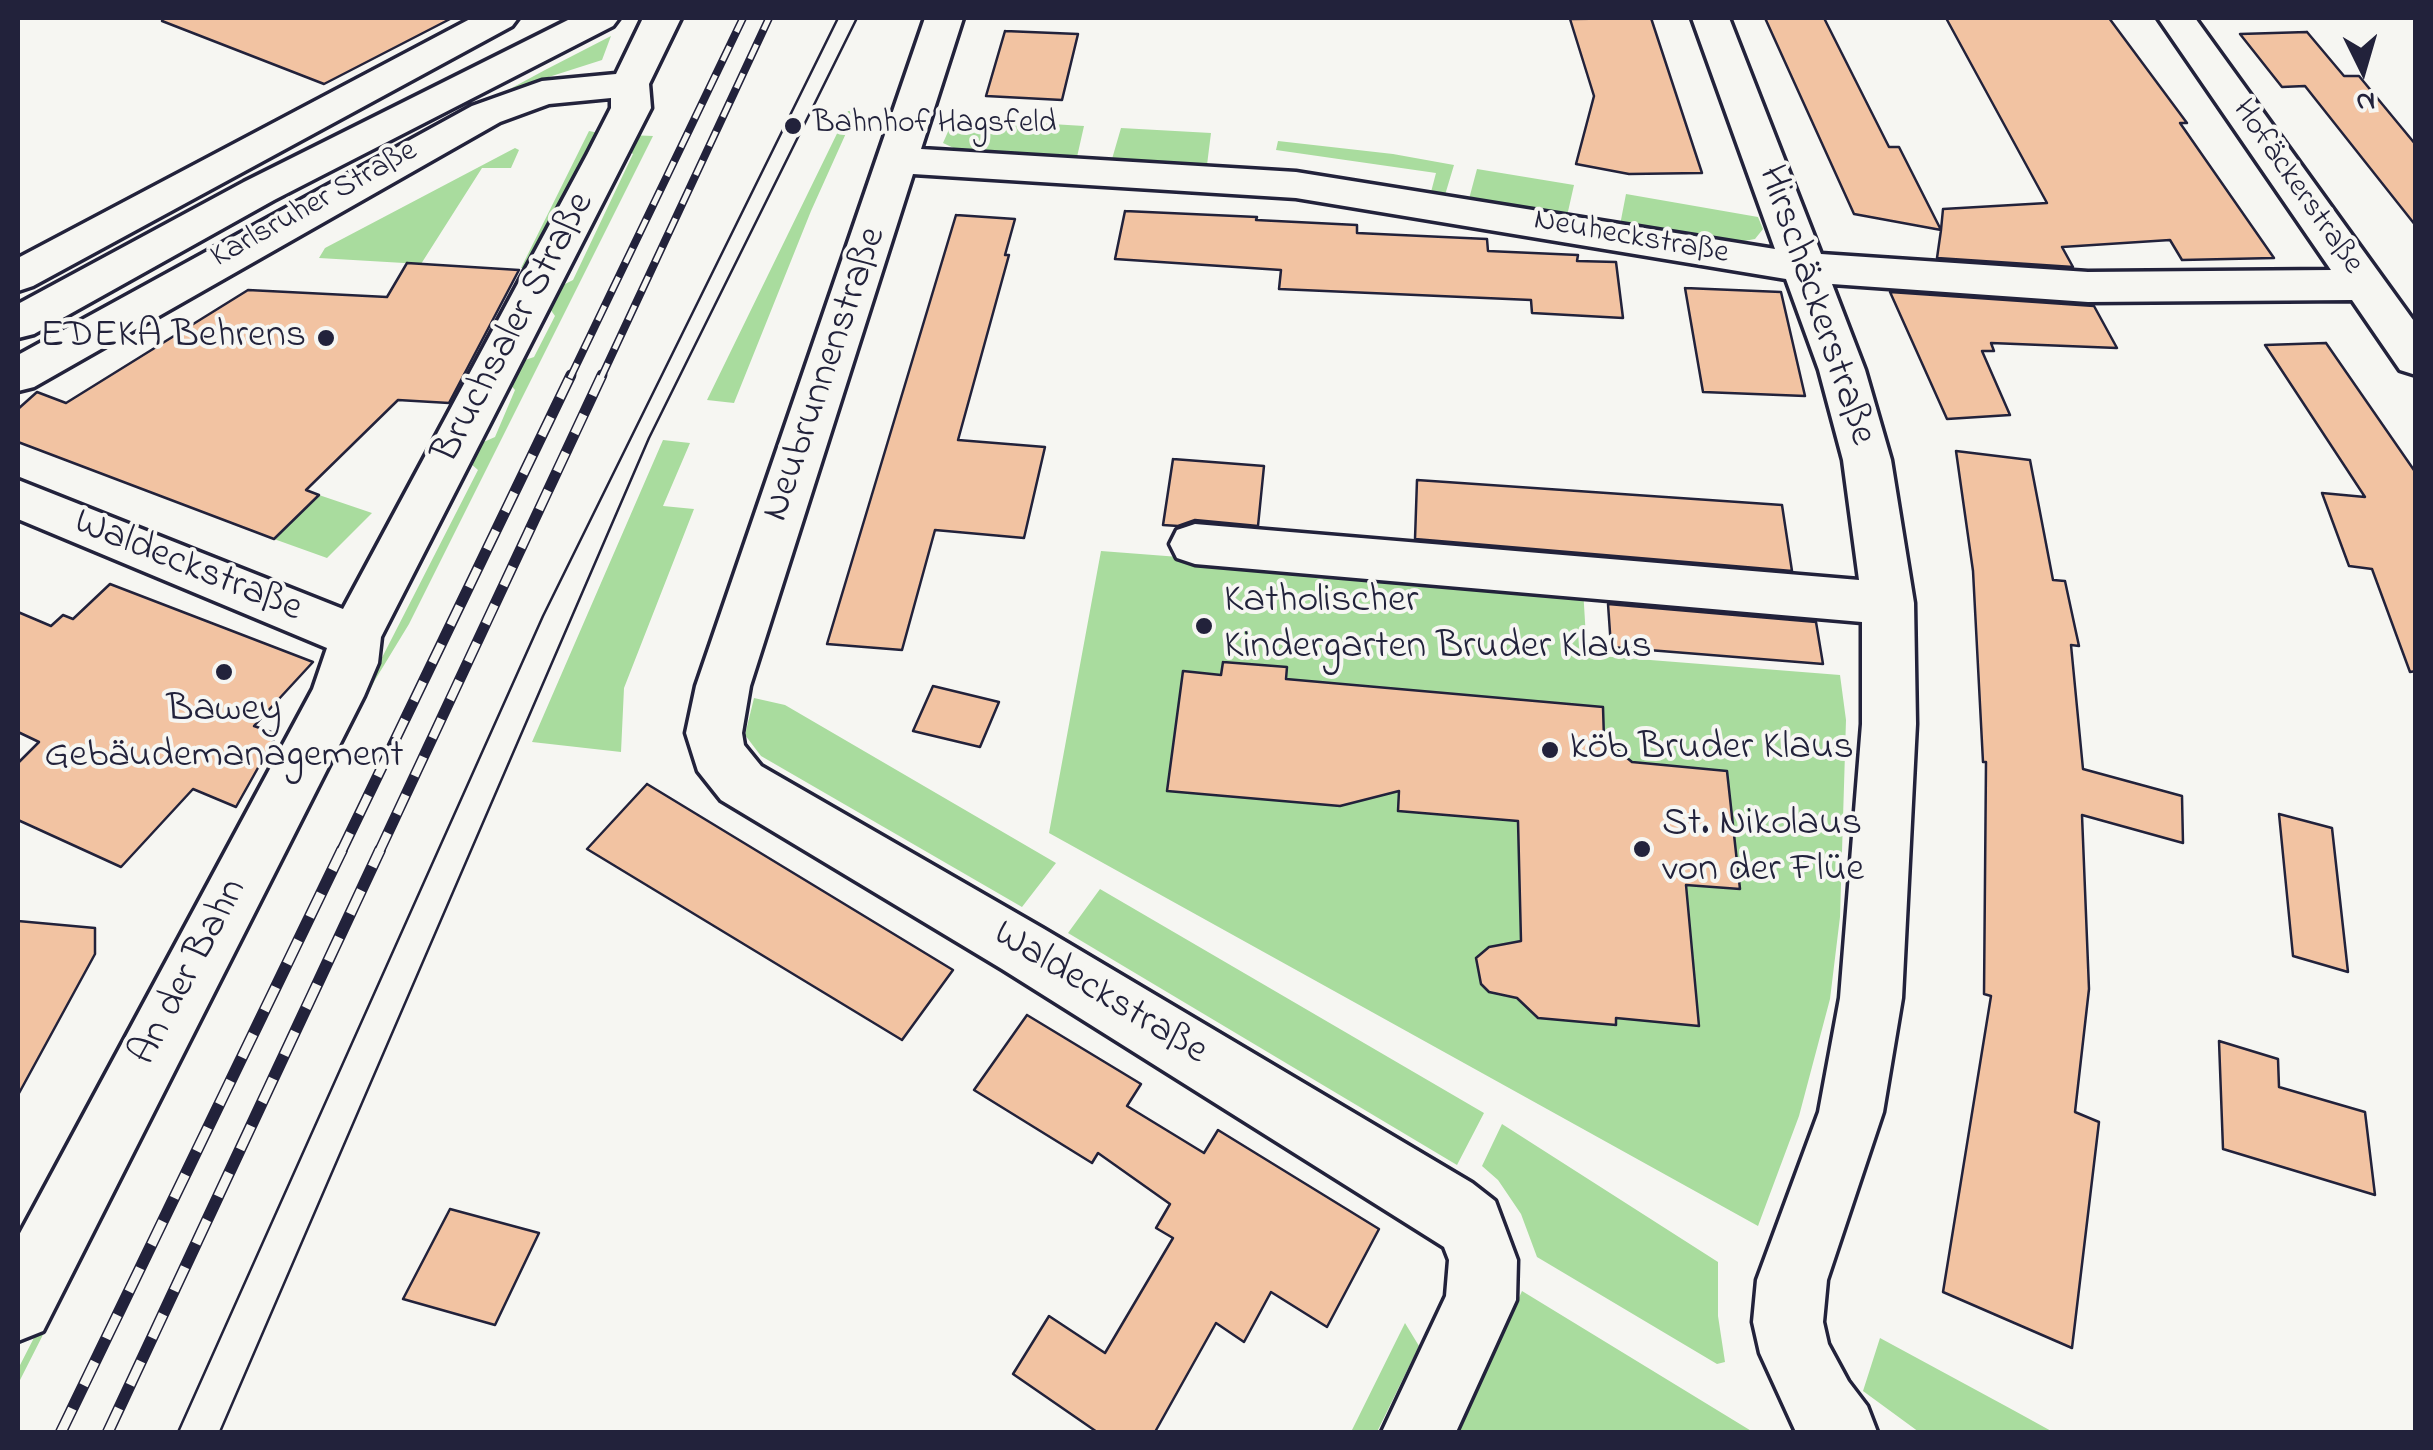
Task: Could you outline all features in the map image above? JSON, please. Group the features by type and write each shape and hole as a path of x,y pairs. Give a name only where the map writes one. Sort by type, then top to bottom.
{"street":[{"name":"Karlsruher Straße","path":"18,276 498,18"},
{"name":"Karlsruher Straße","path":"18,323 259,191 600,18"},
{"name":"Bruchsaler Straße","path":"356,637 608,155 630,108 630,84 662,18"},
{"name":"Neubrunnenstraße","path":"714,733 723,686 944,18"},
{"name":"Hirschäckerstraße","path":"1711,18 1842,370 1867,460 1888,603 1889,724 1871,998 1851,1112 1792,1280 1788,1322 1795,1353 1838,1430"},
{"name":"Hofäckerstraße","path":"2177,18 2416,358"},
{"name":"Karlsruher Straße","path":"18,376 486,114 542,93 630,84"},
{"name":"Neuheckstraße","path":"900,160 1296,185 1806,268 2088,287 2364,286"},
{"name":"Waldeckstraße","path":"18,499 356,637"},
{"path":"1195,544 1888,603"},
{"name":"An der Bahn","path":"18,1306 337,696 356,637"},
{"name":"Waldeckstraße","path":"714,733 718,754 740,783 1023,948 1448,1207 1470,1225 1483,1260 1482,1300 1418,1432"}],"green space":[{"path":"611,36 602,60 508,90 545,70"},
{"path":"848,111 856,111 734,403 707,400"},
{"path":"954,118 1084,126 1077,157 960,151 943,143"},
{"path":"1121,128 1211,133 1207,165 1112,159"},
{"path":"589,131 599,133 530,268 521,268"},
{"path":"628,135 653,136 409,624 375,680 18,1384 18,1369 478,470 470,463 479,444 495,437 515,390 509,383 519,362 534,357 555,316 550,309 561,286 573,280 633,154 623,147"},
{"path":"1278,141 1454,165 1445,195 1431,192 1436,173 1276,150"},
{"path":"515,148 519,150 511,168 482,168 421,264 319,258 325,248"},
{"path":"1477,169 1574,185 1567,216 1469,199"},
{"path":"1626,194 1758,217 1763,229 1755,239 1733,243 1620,225"},
{"path":"663,440 690,443 663,506 694,509 624,688 621,752 532,742"},
{"path":"319,495 372,513 327,558 274,539"},
{"path":"1101,551 1583,588 1587,655 1840,675 1846,720 1840,917 1830,999 1799,1116 1758,1226 1049,833"},
{"path":"754,698 785,705 1056,863 1022,907 761,756 745,735"},
{"path":"1100,889 1484,1113 1457,1165 1068,933"},
{"path":"1502,1124 1718,1262 1718,1316 1725,1362 1717,1364 1537,1257 1521,1214 1498,1180 1482,1166"},
{"path":"1522,1291 1753,1432 1458,1432"},
{"path":"1405,1323 1419,1346 1377,1432 1351,1432"},
{"path":"1880,1338 2053,1432 1919,1432 1863,1391"}],"building":[{"path":"452,18 324,84 162,21"},
{"path":"1651,18 1702,173 1629,174 1576,164 1594,96 1570,19"},
{"path":"1765,18 1824,18 1889,147 1899,147 1941,230 1854,214"},
{"path":"1946,18 2109,18 2187,123 2180,123 2274,258 2182,260 2170,240 2062,247 2073,267 1937,258 1943,209 2047,203"},
{"path":"1005,31 1078,34 1062,100 986,96"},
{"path":"2307,32 2344,76 2359,76 2416,145 2416,226 2305,86 2282,87 2240,34"},
{"path":"1125,211 1357,225 1357,233 1487,239 1488,251 1578,255 1577,261 1616,262 1623,318 1532,313 1531,300 1279,289 1281,270 1115,259"},
{"path":"956,215 1015,219 1005,255 1009,255 958,440 1045,447 1024,538 935,530 902,650 827,644"},
{"name":"EDEKA Behrens","path":"407,263 519,270 449,403 398,400 306,490 319,495 274,539 18,442 18,409 37,392 66,403 248,290 387,297"},
{"path":"1685,288 1781,292 1805,396 1703,392"},
{"path":"1890,292 2094,306 2117,348 1991,343 1994,351 1982,351 2010,415 1947,419"},
{"path":"2326,343 2416,473 2416,671 2410,672 2372,569 2349,566 2322,493 2365,497 2265,345"},
{"path":"1956,451 2030,460 2053,580 2065,581 2079,646 2071,645 2083,769 2182,796 2183,843 2082,815 2089,989 2075,1112 2099,1122 2072,1348 1943,1292 1991,996 1984,994 1986,762 1973,571"},
{"path":"1173,459 1264,466 1258,526 1195,520 1178,526 1163,525"},
{"path":"1417,480 1782,505 1792,571 1415,539"},
{"path":"110,584 313,662 254,726 277,734 236,807 193,789 121,867 18,820 18,763 39,742 18,732 18,612 51,626 63,615 73,619"},
{"path":"1608,604 1816,622 1823,664 1611,647"},
{"name":"St. Nikolaus von der Flüe","path":"1223,662 1287,667 1286,679 1603,707 1604,739 1632,762 1727,771 1740,889 1686,885 1699,1026 1616,1018 1616,1025 1538,1018 1517,998 1489,992 1481,984 1476,958 1489,947 1521,941 1518,821 1398,811 1399,791 1340,806 1167,791 1183,671 1221,675"},
{"path":"933,686 999,702 980,747 913,731"},
{"path":"647,784 953,970 902,1040 587,849"},
{"path":"2279,814 2332,828 2348,972 2293,956"},
{"path":"18,921 95,928 95,954 18,1095"},
{"path":"1027,1015 1141,1084 1127,1106 1204,1153 1218,1130 1379,1229 1327,1327 1271,1292 1244,1342 1216,1323 1155,1432 1097,1432 1013,1374 1049,1316 1105,1353 1173,1238 1156,1228 1170,1204 1098,1153 1092,1163 974,1090"},
{"path":"2219,1041 2278,1059 2279,1087 2365,1112 2375,1195 2223,1149"},
{"path":"450,1209 539,1233 495,1325 403,1299"}],"tram line":[{"path":"178,1432 543,616 838,18"},
{"path":"220,1432 649,438 857,18"}],"railway":[{"path":"570,378 743,18"},
{"path":"601,378 769,18"},
{"path":"341,852 571,375"},
{"path":"379,852 602,375"},
{"path":"61,1432 342,850"},
{"path":"108,1432 380,850"}],"place":[{"name":"Bahnhof Hagsfeld","path":"793,126"},
{"name":"EDEKA Behrens","path":"326,338"},
{"name":"Katholischer Kindergarten Bruder Klaus","path":"1204,626"},
{"name":"Bawey Gebäudemanagement","path":"224,672"},
{"name":"köb Bruder Klaus","path":"1550,750"},
{"name":"St. Nikolaus von der Flüe","path":"1642,849"}]}
